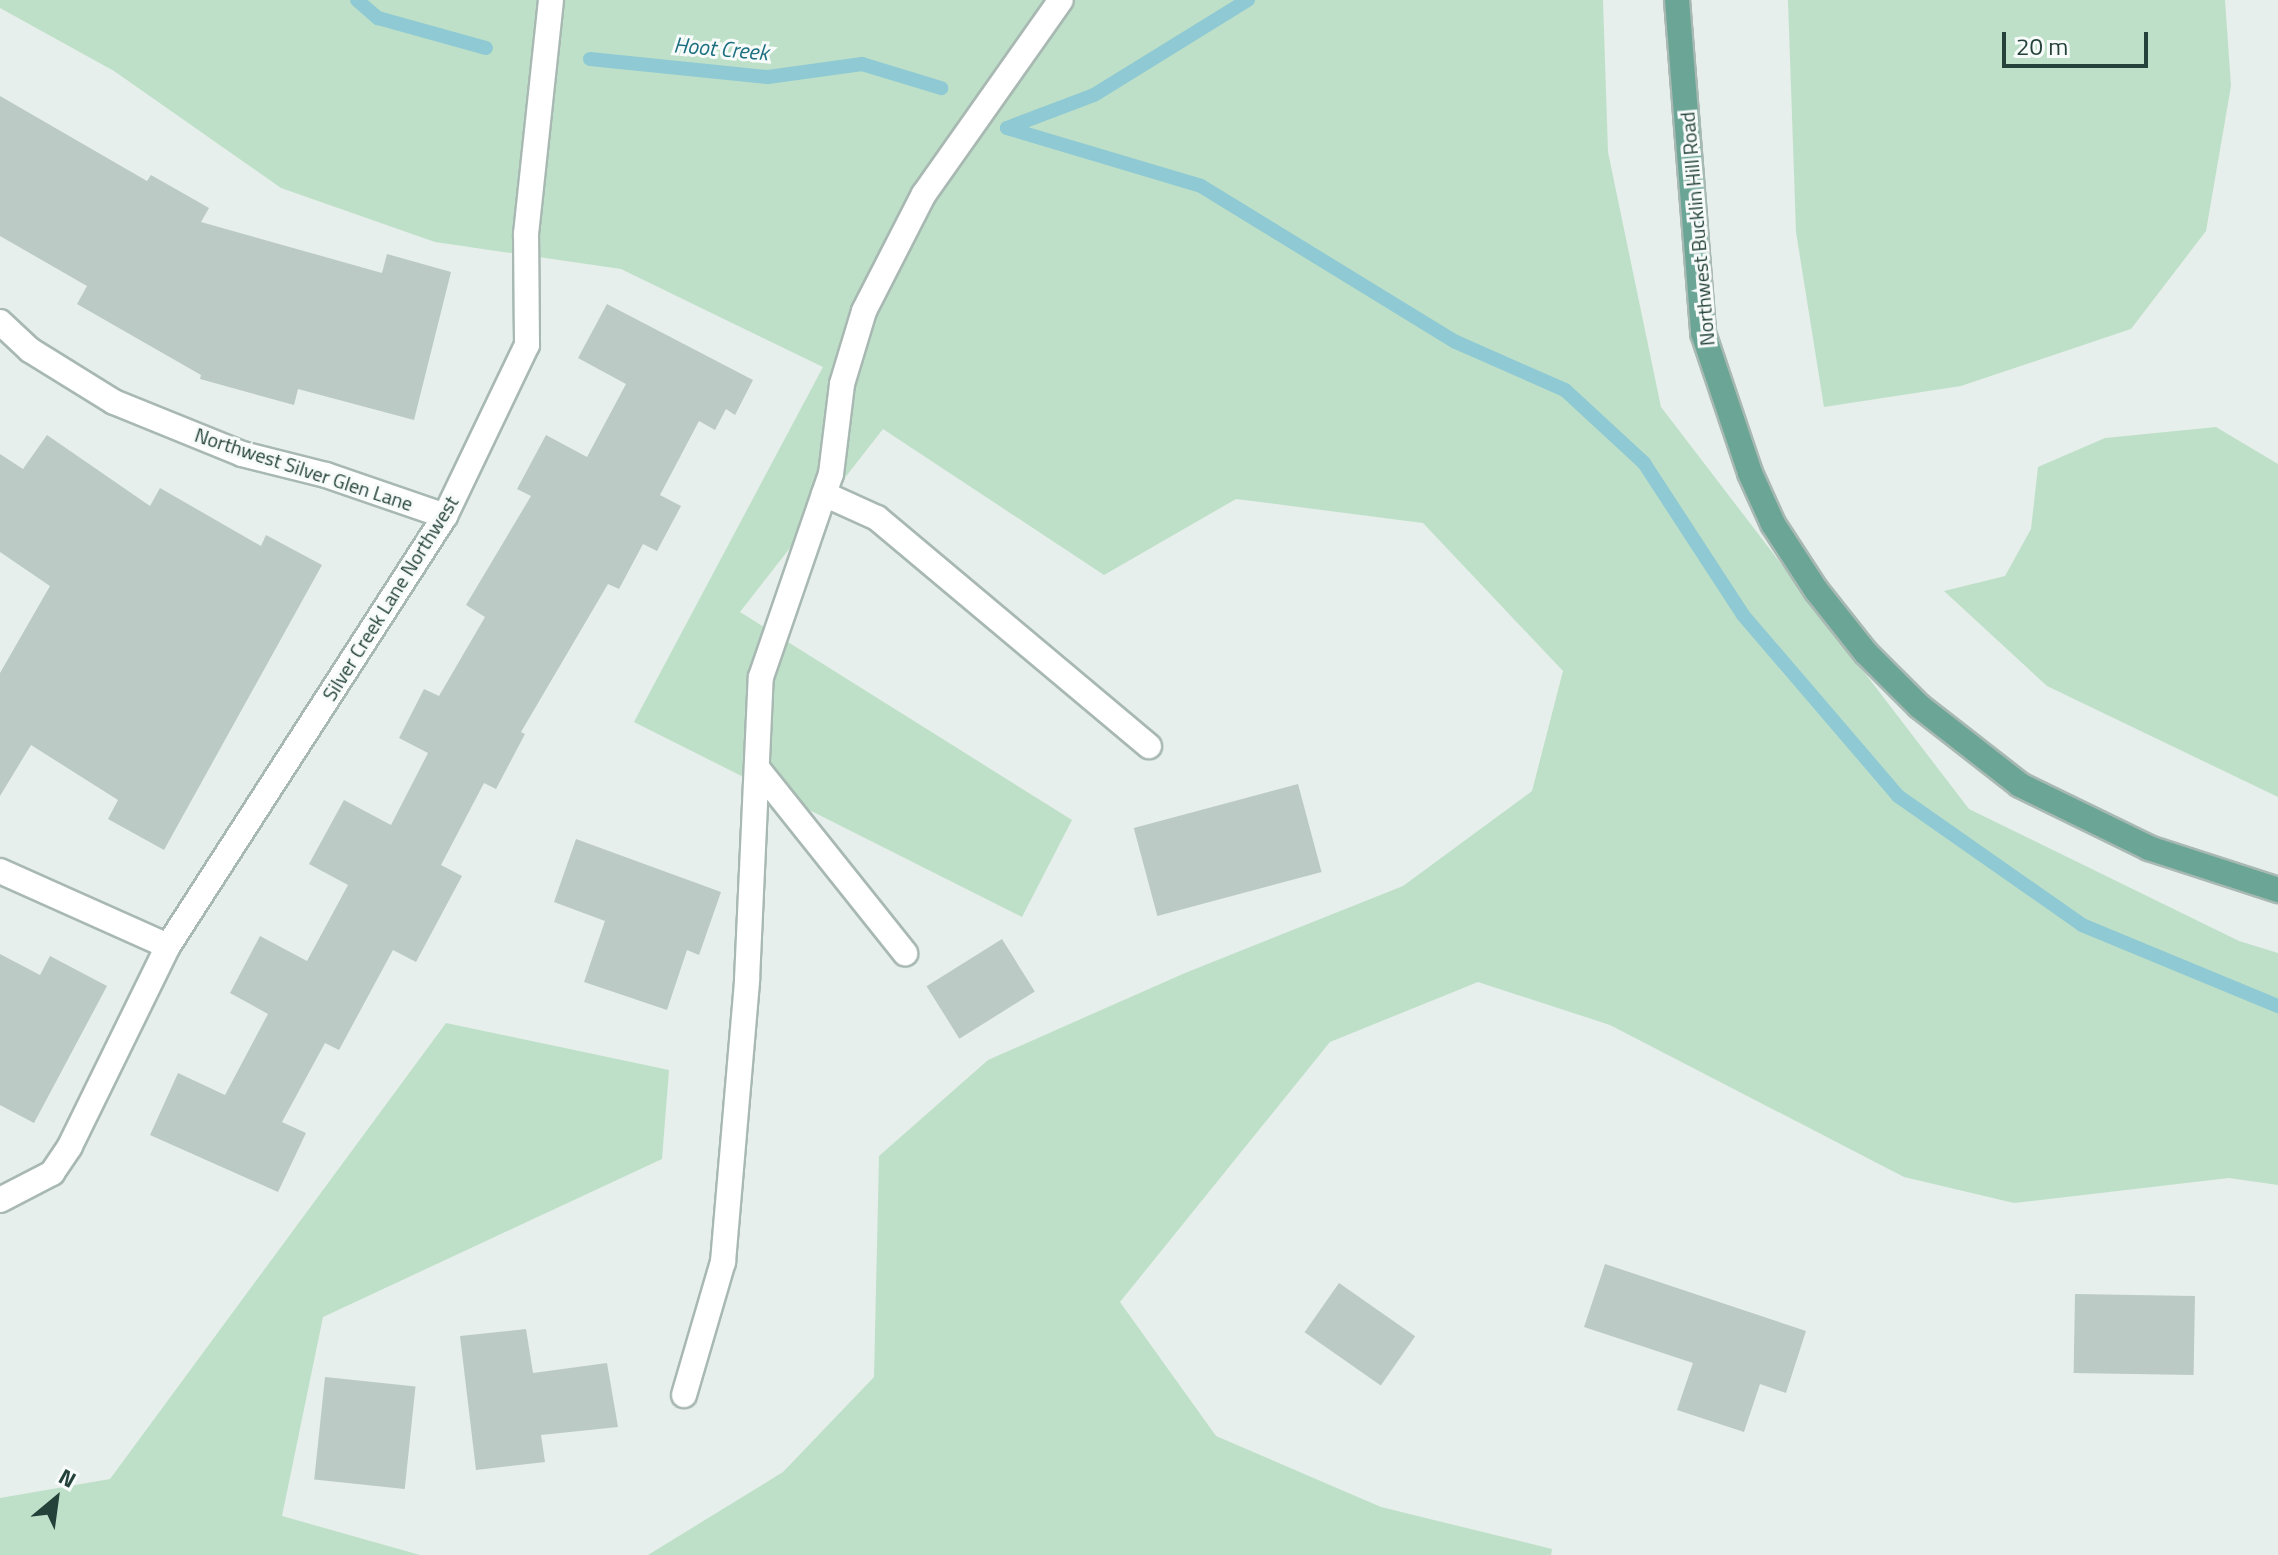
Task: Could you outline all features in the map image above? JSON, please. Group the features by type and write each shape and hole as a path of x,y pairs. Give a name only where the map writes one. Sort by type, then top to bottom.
{"main road":[{"name":"Northwest Bucklin Hill Road","path":"1677,0 1703,333 1750,473 1773,524 1816,590 1866,653 1919,706 2020,785 2149,848 2278,890"}],"street":[{"name":"Silver Creek Lane Northwest","path":"0,1200 52,1173 70,1146 168,946 445,516 527,345 526,234 551,0"},
{"path":"684,1395 723,1262 747,980 761,677 824,494 842,384 864,311 924,194 1061,0"},
{"name":"Northwest Silver Glen Lane","path":"0,322 30,350 114,402 242,454 326,475 445,516"},
{"path":"824,494 877,518 1149,746"},
{"path":"758,769 905,953"},
{"path":"0,871 168,946"}],"green space":[{"path":"0,0 1603,0 1608,152 1661,407 1969,809 2239,941 2278,953 2278,1185 2229,1178 2014,1203 1904,1177 1610,1025 1478,982 1330,1042 1120,1302 1216,1436 1381,1507 1552,1549 1551,1555 648,1555 783,1472 874,1377 879,1156 988,1060 1185,973 1403,886 1532,791 1563,671 1423,523 1236,499 1104,575 883,429 740,612 1072,820 1022,917 634,722 823,367 621,269 435,242 281,188 114,71 0,8"},
{"path":"1788,0 2225,0 2231,86 2206,231 2131,329 1961,386 1824,407 1796,232"},
{"path":"2216,427 2278,464 2278,797 2047,686 1944,591 2005,576 2031,529 2038,467 2105,438"},
{"path":"446,1023 669,1070 662,1159 323,1317 282,1516 420,1555 0,1555 0,1498 110,1479"}],"building":[{"path":"0,96 147,181 151,175 209,208 201,222 382,273 387,254 451,272 414,420 298,389 294,405 200,379 201,375 77,304 87,286 0,236"},
{"path":"607,304 753,380 735,415 726,409 715,430 699,421 660,495 681,506 657,551 643,544 619,589 608,584 521,732 525,734 496,789 484,783 441,865 462,876 416,962 393,950 339,1050 325,1043 282,1122 306,1133 278,1192 150,1135 178,1073 225,1095 268,1014 230,993 260,936 307,961 348,885 309,864 344,800 391,825 428,753 399,738 424,689 439,696 485,617 466,605 531,496 517,489 546,435 587,457 626,384 578,358"},
{"path":"47,435 150,506 160,488 261,546 266,535 322,565 164,850 108,819 118,800 31,745 0,796 0,673 50,586 0,552 0,454 23,469"},
{"path":"1298,784 1322,872 1157,916 1134,828"},
{"path":"576,839 721,892 699,955 687,950 667,1010 584,982 605,921 554,902"},
{"path":"1002,939 1035,992 959,1039 927,986"},
{"path":"0,954 40,975 50,956 107,986 34,1123 0,1105"},
{"path":"1605,1264 1806,1331 1786,1393 1760,1384 1744,1432 1677,1410 1693,1363 1584,1327"},
{"path":"1339,1283 1415,1336 1381,1385 1305,1332"},
{"path":"2075,1294 2195,1296 2194,1375 2074,1373"},
{"path":"526,1329 533,1373 607,1363 618,1427 541,1435 545,1462 476,1470 460,1336"},
{"path":"325,1377 416,1387 405,1489 314,1479"}],"waterway":[{"name":"Hoot Creek","path":"357,0 378,18 486,48"},
{"name":"Hoot Creek","path":"1007,128 1094,95 1248,0"},
{"name":"Hoot Creek","path":"590,59 768,77 862,64 941,88"},
{"path":"1007,128 1201,186 1456,342 1565,390 1644,463 1743,615 1898,796 2082,925 2278,1006"}]}
